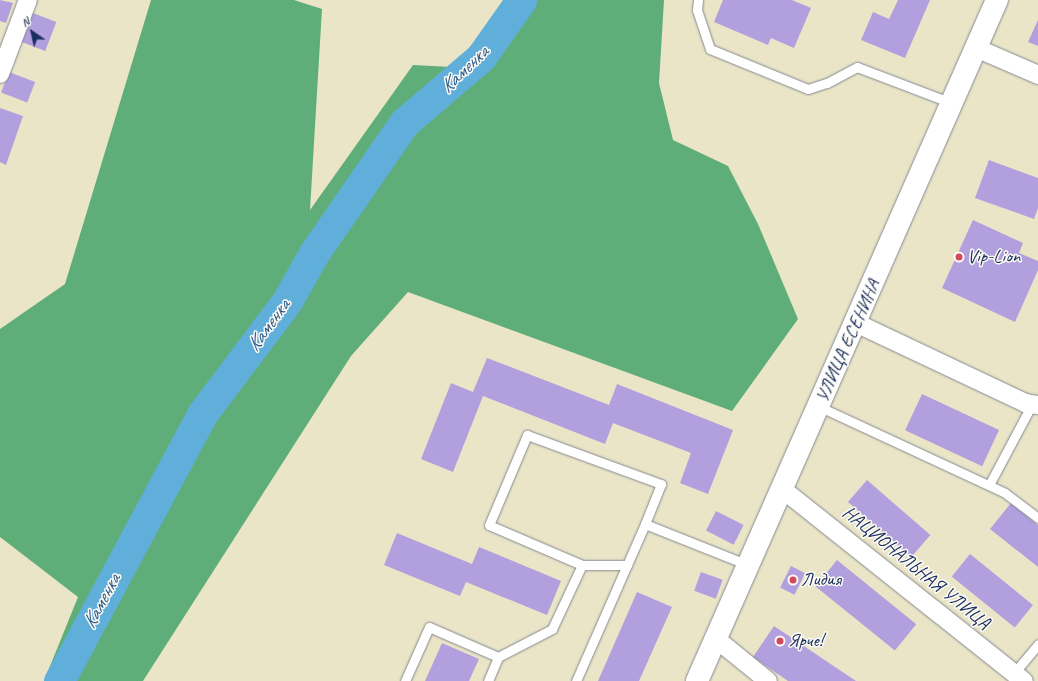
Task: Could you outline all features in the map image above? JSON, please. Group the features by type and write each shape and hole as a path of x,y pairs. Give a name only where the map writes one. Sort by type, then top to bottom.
{"street":[{"path":"0,74 28,0"},
{"name":"УЛИЦА ЕСЕНИНА","path":"697,681 997,0"},
{"path":"976,48 1038,74"},
{"path":"856,323 1035,404"},
{"name":"НАЦИОНАЛЬНАЯ УЛИЦА","path":"781,488 1019,677"},
{"path":"715,638 768,681"}],"lane":[{"path":"698,0 697,10 710,48 808,89 826,83 857,67 952,103"},
{"path":"989,485 1035,404"},
{"path":"818,406 1005,493 1038,518"},
{"path":"576,681 627,565 645,524 661,484 527,435 489,525 582,565 627,565"},
{"path":"645,524 748,564"},
{"path":"488,681 498,657 552,630 582,565"},
{"path":"405,681 429,627 498,657"},
{"path":"1019,677 1038,644"}],"green space":[{"path":"151,0 294,0 322,9 310,210 413,65 489,69 530,0 664,0 659,83 673,140 728,166 758,224 798,319 732,411 408,292 351,356 143,681 44,681 78,597 0,537 0,329 65,284"}],"building":[{"path":"0,0 13,3 6,23 0,21"},
{"path":"723,0 792,0 811,8 794,48 771,38 768,45 714,22"},
{"path":"898,0 930,0 905,58 861,40 873,12 889,19"},
{"path":"33,13 56,22 45,51 22,42"},
{"path":"1038,20 1038,46 1028,42"},
{"path":"9,72 35,82 27,103 1,93"},
{"path":"0,108 23,116 6,165 0,162"},
{"path":"989,160 1038,178 1038,208 1034,219 975,198"},
{"path":"973,220 1023,243 1019,253 1038,261 1038,270 1015,322 942,288"},
{"path":"487,358 609,405 617,384 733,430 708,494 680,483 691,453 613,423 605,444 483,396 453,472 421,459 451,383 473,392"},
{"path":"922,394 999,430 982,466 905,430"},
{"path":"867,480 930,535 911,557 848,502"},
{"path":"1011,503 1038,525 1038,567 990,529"},
{"path":"716,511 744,525 734,545 706,531"},
{"path":"397,533 472,564 479,547 561,581 547,615 466,582 460,596 384,565"},
{"path":"970,554 1033,605 1015,628 952,577"},
{"path":"837,560 916,624 895,651 816,586"},
{"name":"Лидия","path":"791,566 805,573 794,595 780,587"},
{"path":"701,572 723,580 716,599 694,591"},
{"path":"637,592 672,607 639,681 598,681"},
{"name":"Ярче!","path":"774,626 856,681 788,681 753,657"},
{"path":"442,643 479,659 469,681 425,681"}],"waterway":[{"name":"Каменка","path":"59,681 202,414 287,301 314,253 404,123 481,57 521,0"}],"place":[{"name":"Vip-Lion","path":"959,257"},
{"name":"Лидия","path":"793,580"},
{"name":"Ярче!","path":"780,641"}]}
